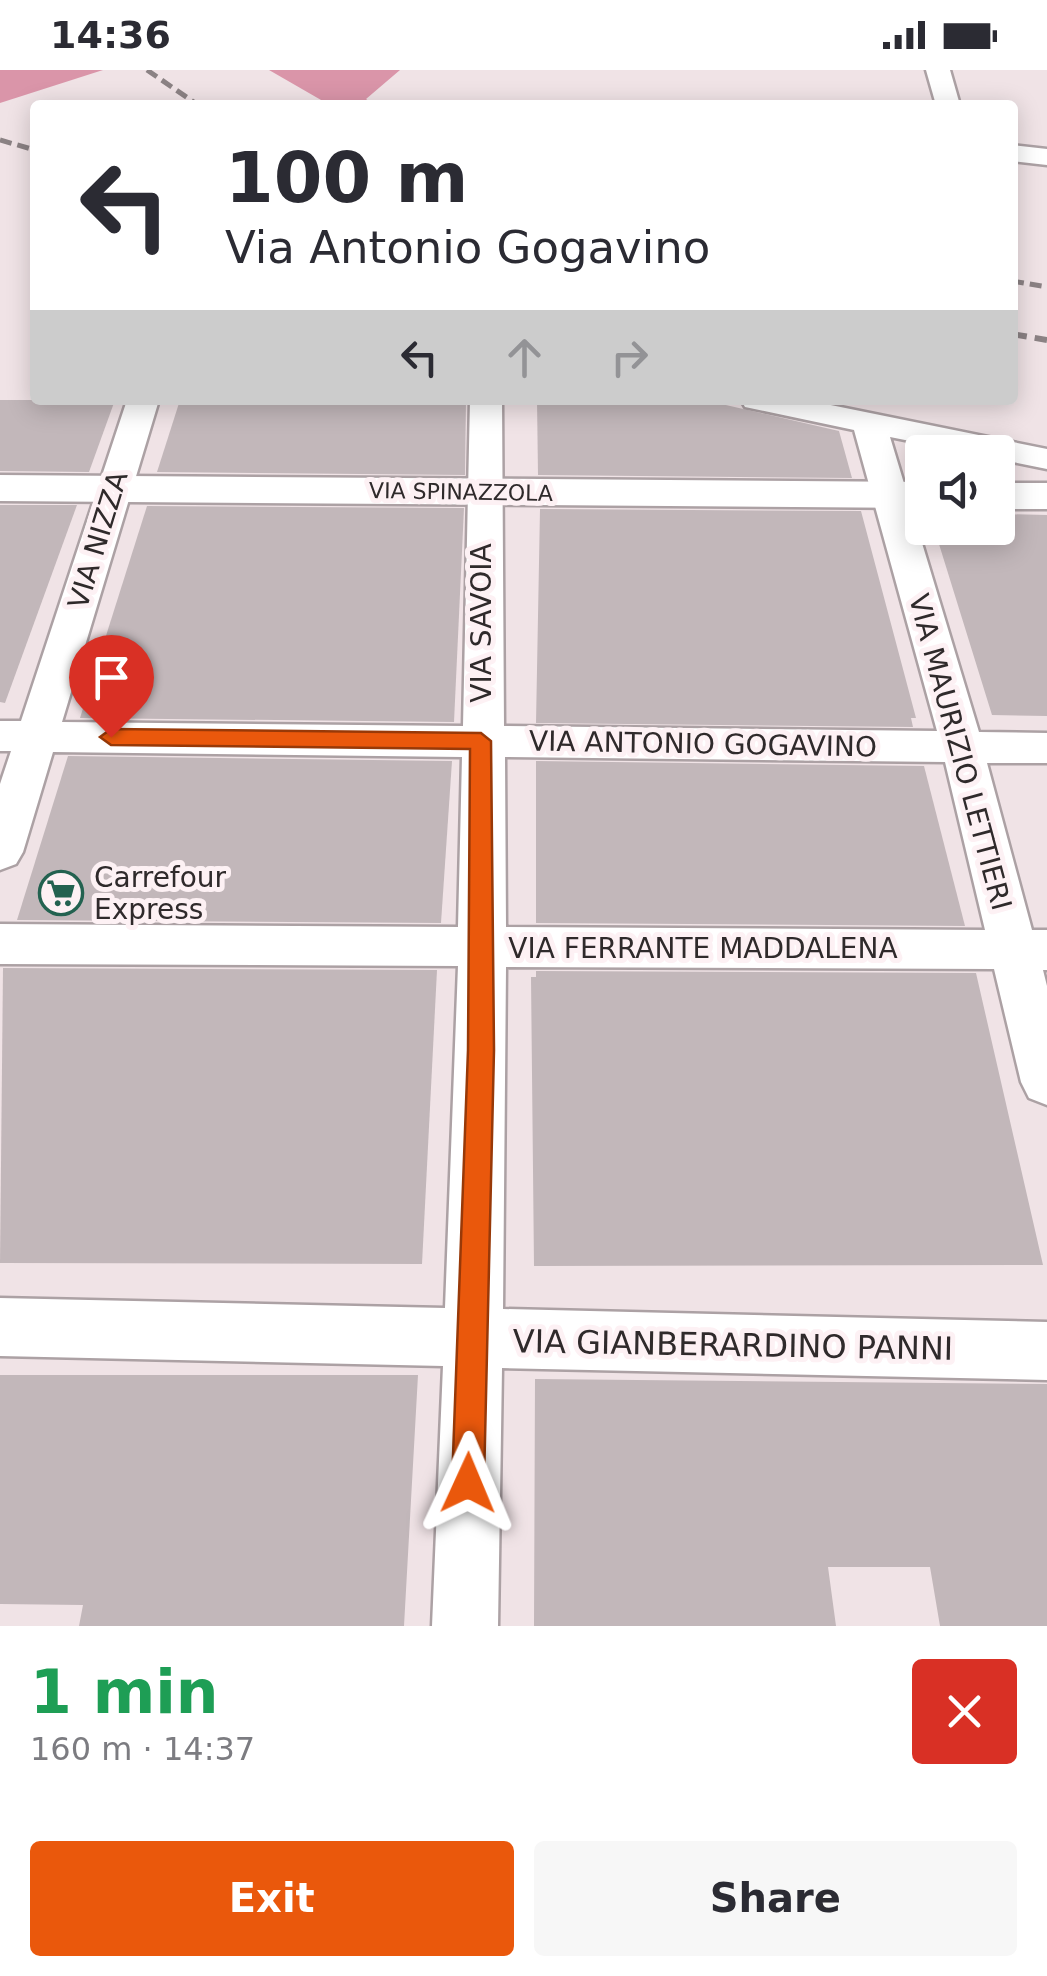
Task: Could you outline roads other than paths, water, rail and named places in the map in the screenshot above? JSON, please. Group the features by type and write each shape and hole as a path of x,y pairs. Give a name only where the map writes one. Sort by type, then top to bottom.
{"street":[{"path":"938,70 947,100"},
{"path":"1018,154 1047,158"},
{"name":"VIA NIZZA","path":"0,852 18,736 114,488 141,405"},
{"name":"VIA SAVOIA","path":"465,1626 481,946 482,493 486,405"},
{"path":"782,405 1047,459"},
{"name":"VIA MAURIZIO LETTIERI","path":"870,423 905,493"},
{"name":"VIA SPINAZZOLA","path":"0,488 905,495"},
{"path":"1015,496 1047,496"},
{"name":"VIA MAURIZIO LETTIERI","path":"917,545 962,746 1030,950 1047,1082"},
{"name":"VIA ANTONIO GOGAVINO","path":"18,736 1047,748"},
{"name":"VIA FERRANTE MADDALENA","path":"0,944 1030,950"},
{"name":"VIA GIANBERARDINO PANNI","path":"0,1327 1047,1351"}],"railway":[{"path":"147,70 191,100"},
{"path":"0,140 30,149"},
{"path":"1018,282 1047,287"},
{"path":"1018,335 1047,340"}],"place":[{"name":"Carrefour Express","path":"61,893"}]}
